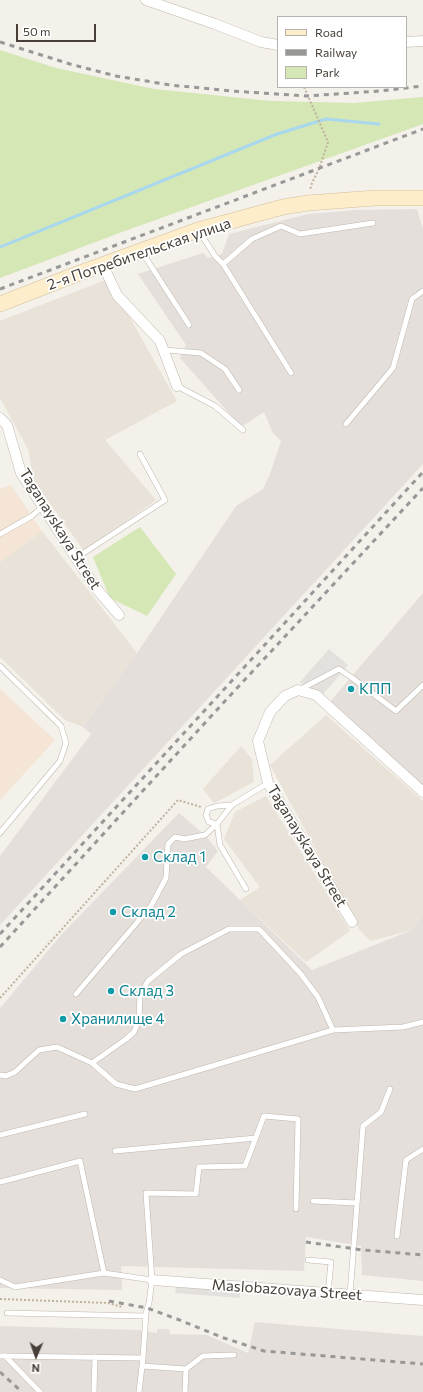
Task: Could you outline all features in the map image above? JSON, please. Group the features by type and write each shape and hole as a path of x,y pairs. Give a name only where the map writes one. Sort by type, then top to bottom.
{"street":[{"path":"146,0 261,42 277,45"},
{"path":"407,42 423,41"},
{"name":"2-я Потребительская улица","path":"0,304 198,230 283,207 308,203 422,196"},
{"path":"103,265 117,295 160,341 177,386"},
{"name":"Taganayskaya Street","path":"0,418 7,426 21,472 95,587 119,615"},
{"path":"298,690 316,695 423,792"},
{"name":"Taganayskaya Street","path":"298,690 285,696 270,712 258,741 268,783 352,922"},
{"name":"Maslobazovaya Street","path":"152,1280 423,1300"}],"lane":[{"path":"223,264 252,239 281,226 300,234 374,223"},
{"path":"198,230 215,256 223,264 291,373"},
{"path":"142,251 189,325"},
{"path":"346,424 393,368 412,299 423,291"},
{"path":"164,350 200,352 224,369 239,390"},
{"path":"177,386 215,406 243,430"},
{"path":"76,558 165,500 140,454"},
{"path":"0,534 32,516 43,506"},
{"path":"0,666 61,726 66,743 60,761 0,833"},
{"path":"298,690 339,669 396,711 423,685"},
{"path":"76,994 151,906 166,878 168,844 175,837 184,839 206,835 218,824 232,805 268,783"},
{"path":"218,824 209,822 206,815 208,809 217,806 232,805"},
{"path":"218,824 220,845 246,889"},
{"path":"92,1063 134,1032 139,1020 140,995 148,981 181,954 229,929 259,930 300,973 318,997 333,1030"},
{"path":"0,1075 6,1076 15,1072 39,1050 57,1047 92,1063 116,1084 135,1090 333,1030 403,1027 423,1022"},
{"path":"350,1295 363,1126 381,1112 390,1088"},
{"path":"0,1135 85,1114"},
{"path":"139,1392 146,1316 152,1280 146,1193 196,1194 199,1167 245,1166 264,1116 298,1119 296,1208"},
{"path":"115,1151 256,1138"},
{"path":"398,1236 406,1160 423,1149"},
{"path":"0,1182 80,1161 104,1273"},
{"path":"313,1201 357,1203"},
{"path":"308,1260 331,1262 328,1293"},
{"path":"0,1280 15,1287 104,1273 152,1280"},
{"path":"7,1313 146,1316"},
{"path":"142,1366 186,1369 203,1356 234,1355"},
{"path":"3,1356 143,1358"},
{"path":"3,1356 40,1392"},
{"path":"94,1392 95,1357"},
{"path":"185,1392 186,1369"}],"path":[{"path":"304,88 328,142 319,169 312,183 308,203"},
{"path":"0,998 178,800 208,809"},
{"path":"0,1299 108,1303 127,1308"}],"shaded area":[{"path":"417,209 423,229 423,464 0,925 0,856 91,734 83,727 137,653 236,506 263,489 270,474 281,441 273,433 264,412 241,427 180,358 186,345 138,274 203,253 208,258 222,254 229,234 308,214 355,210"},
{"path":"108,279 177,401 105,440 156,500 84,551 34,481 28,449 0,398 0,321"},
{"path":"11,485 42,531 0,562 0,489"},
{"path":"42,531 137,653 83,727 65,720 0,657 0,562"},
{"path":"423,593 423,789 328,704"},
{"path":"329,649 348,665 319,699 300,682"},
{"path":"0,689 55,740 0,800"},
{"path":"326,715 423,801 423,915 412,930 370,941 359,929 270,765"},
{"path":"241,746 252,759 254,782 214,803 203,789"},
{"path":"266,796 350,931 306,962 240,900 260,887 224,839 235,812"},
{"path":"179,813 205,835 218,851 206,867 312,970 412,930 423,915 423,1281 362,1275 361,1246 306,1237 304,1271 121,1266 122,1290 0,1288 0,1008 63,933"},
{"path":"176,1286 240,1291 240,1298 175,1293"},
{"path":"255,1322 423,1336 423,1392 0,1392 0,1326 139,1330 157,1333 157,1329 169,1329 170,1334 207,1335 248,1353"}],"green space":[{"path":"0,50 56,68 154,89 271,101 354,103 423,97 423,124 122,232 0,278"},
{"path":"140,527 176,574 147,616 110,598 93,557"}],"waterway":[{"path":"0,247 277,134 326,119 379,124"}],"railway":[{"path":"0,42 70,64 116,76 170,85 307,96 406,88"},
{"path":"407,88 423,86"},
{"path":"0,289 423,129"},
{"path":"0,934 423,472"},
{"path":"0,947 225,701 423,488"},
{"path":"306,1242 363,1250 423,1255"},
{"path":"109,1301 147,1308 224,1338 264,1351 423,1364"},
{"path":"0,1372 22,1392"}],"place":[{"name":"КПП","path":"351,689"},
{"name":"Склад 1","path":"145,857"},
{"name":"Склад 2","path":"113,912"},
{"name":"Склад 3","path":"111,991"},
{"name":"Хранилище 4","path":"63,1019"}]}
